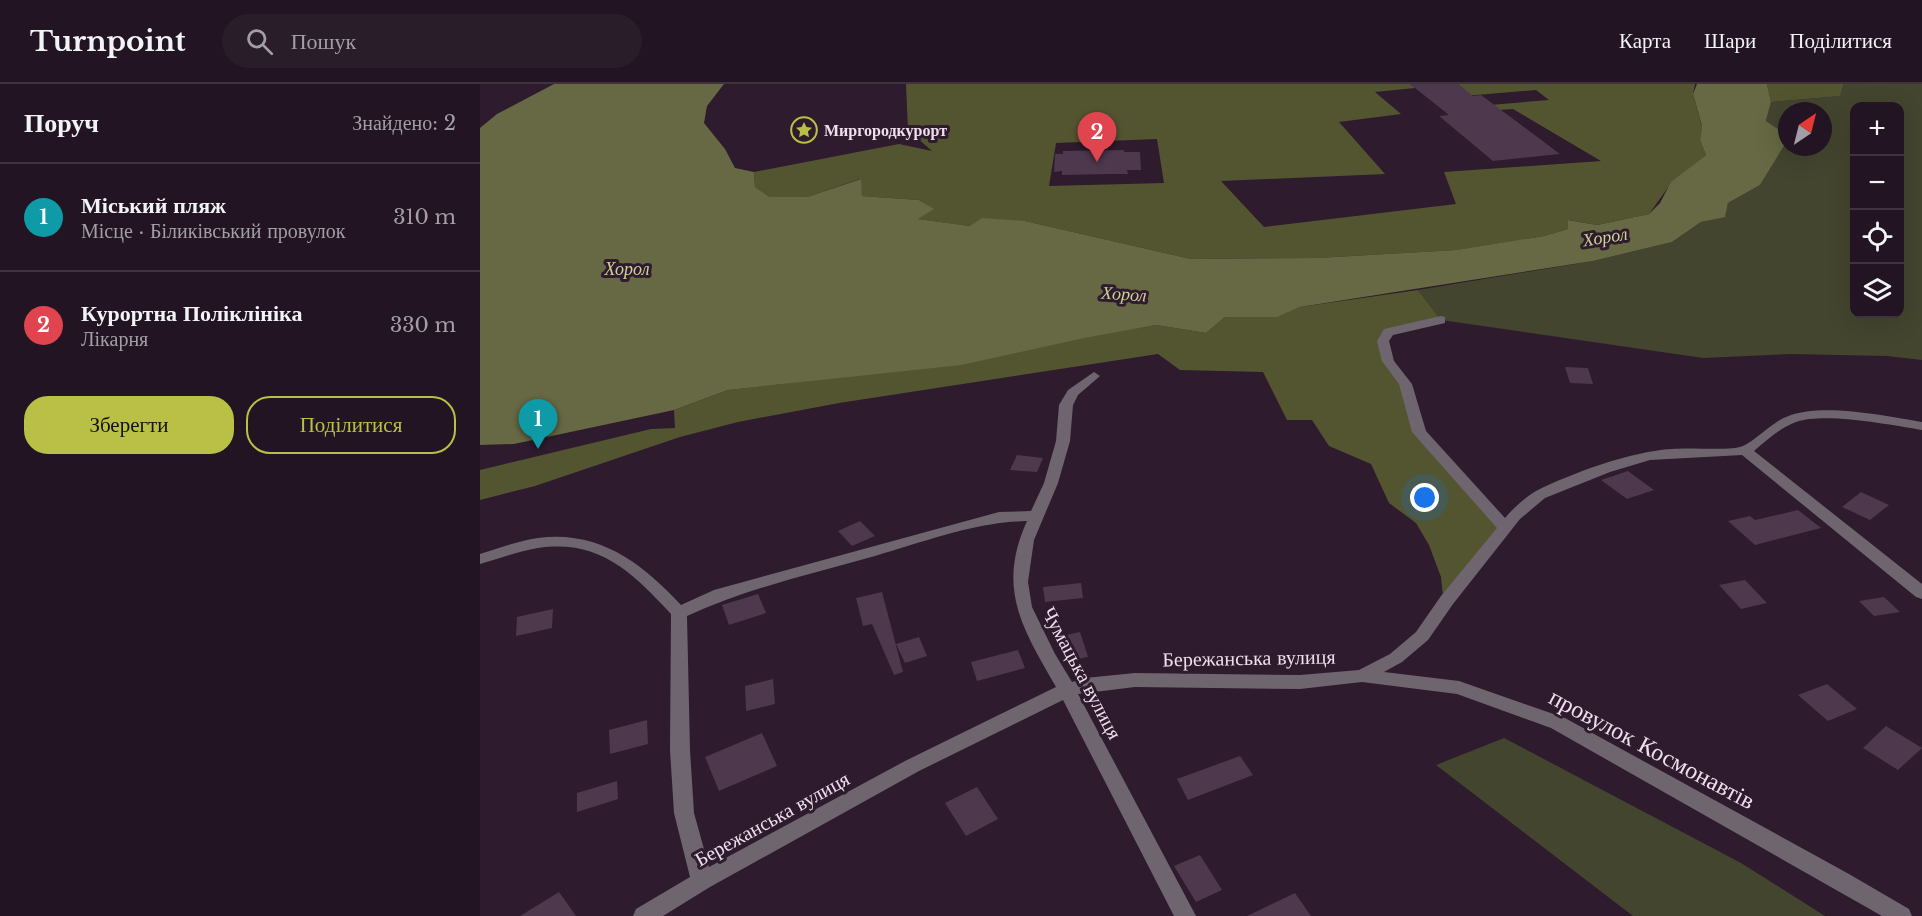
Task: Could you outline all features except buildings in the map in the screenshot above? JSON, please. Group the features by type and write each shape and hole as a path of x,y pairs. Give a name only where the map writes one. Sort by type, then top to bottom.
{"street":[{"path":"1441,320 1388,332 1383,340 1388,361 1405,384 1419,432 1506,528"},
{"name":"Чумацька вулиця","path":"1094,376 1072,393 1066,405 1063,441 1051,483 1026,540 1020,582 1024,607 1046,654 1185,916"},
{"path":"1922,426 1855,416 1807,416 1792,419 1774,428 1745,451 1922,593"},
{"name":"Бережанська вулиця","path":"644,916 702,881 912,766 1067,690 1084,685 1135,680 1300,682 1362,676 1396,658 1422,636 1515,516 1540,495 1605,469 1648,456 1670,453 1745,451"},
{"path":"679,613 720,594 930,535 999,517 1037,516"},
{"path":"480,559 539,543 583,542 609,550 629,564 653,584 679,613 680,750 684,813 702,881"},
{"name":"провулок Космонавтів","path":"1362,676 1459,688 1558,723 1841,880 1901,916"}],"shaded area":[{"path":"906,84 1410,84 1415,88 1375,92 1401,114 1339,122 1385,174 1221,181 1264,227 1456,204 1444,172 1601,161 1513,109 1484,111 1478,106 1549,100 1536,90 1464,96 1466,91 1458,84 1695,84 1693,94 1702,127 1700,140 1706,155 1672,182 1649,214 1597,225 1569,220 1568,229 1544,236 1457,250 1317,258 1191,259 1025,221 970,226 917,219 933,209 919,200 862,196 860,179 807,197 770,197 755,187 754,172 899,144 932,151 908,130","holes":["1157,139 1164,183 1049,186 1056,143"]},
{"path":"1767,84 1844,84 1840,96 1771,102"},
{"path":"1844,84 1922,84 1922,360 1887,356 1791,354 1703,358 1441,320 1418,290 1593,261 1672,242 1701,222 1725,216 1728,203 1760,185 1778,156 1832,156 1832,102 1778,102 1778,129 1766,121 1771,102 1840,96"},
{"path":"1418,290 1441,320 1388,332 1383,341 1405,384 1419,432 1506,528 1444,605 1441,577 1429,545 1416,523 1389,503 1371,464 1329,446 1312,420 1287,420 1263,372 1180,370 1158,354 839,403 738,422 680,437 535,486 480,500 480,470 651,429 675,428 674,410 728,390 807,381 1156,325 1206,333 1225,317 1278,317 1300,307"},
{"path":"1504,738 1741,863 1825,916 1633,916 1436,765"}],"water":[{"name":"Хорол","path":"554,84 724,84 707,106 704,123 725,149 735,168 754,172 755,187 770,197 807,197 861,179 862,196 919,200 934,209 918,219 970,226 982,218 1025,221 1191,259 1317,258 1456,250 1544,236 1568,229 1568,220 1597,225 1649,214 1660,203 1671,182 1706,155 1700,140 1702,126 1693,94 1697,84 1767,84 1771,102 1766,121 1778,129 1778,156 1760,185 1728,203 1725,217 1701,222 1672,242 1593,261 1300,307 1278,317 1225,317 1206,333 1156,325 961,365 728,390 674,410 514,444 480,445 480,128 497,114"}],"place":[{"name":"Миргородкурорт","path":"804,130"},
{"name":"Курортна Поліклініка","path":"1097,162"},
{"name":"Міський пляж","path":"538,449"}]}
